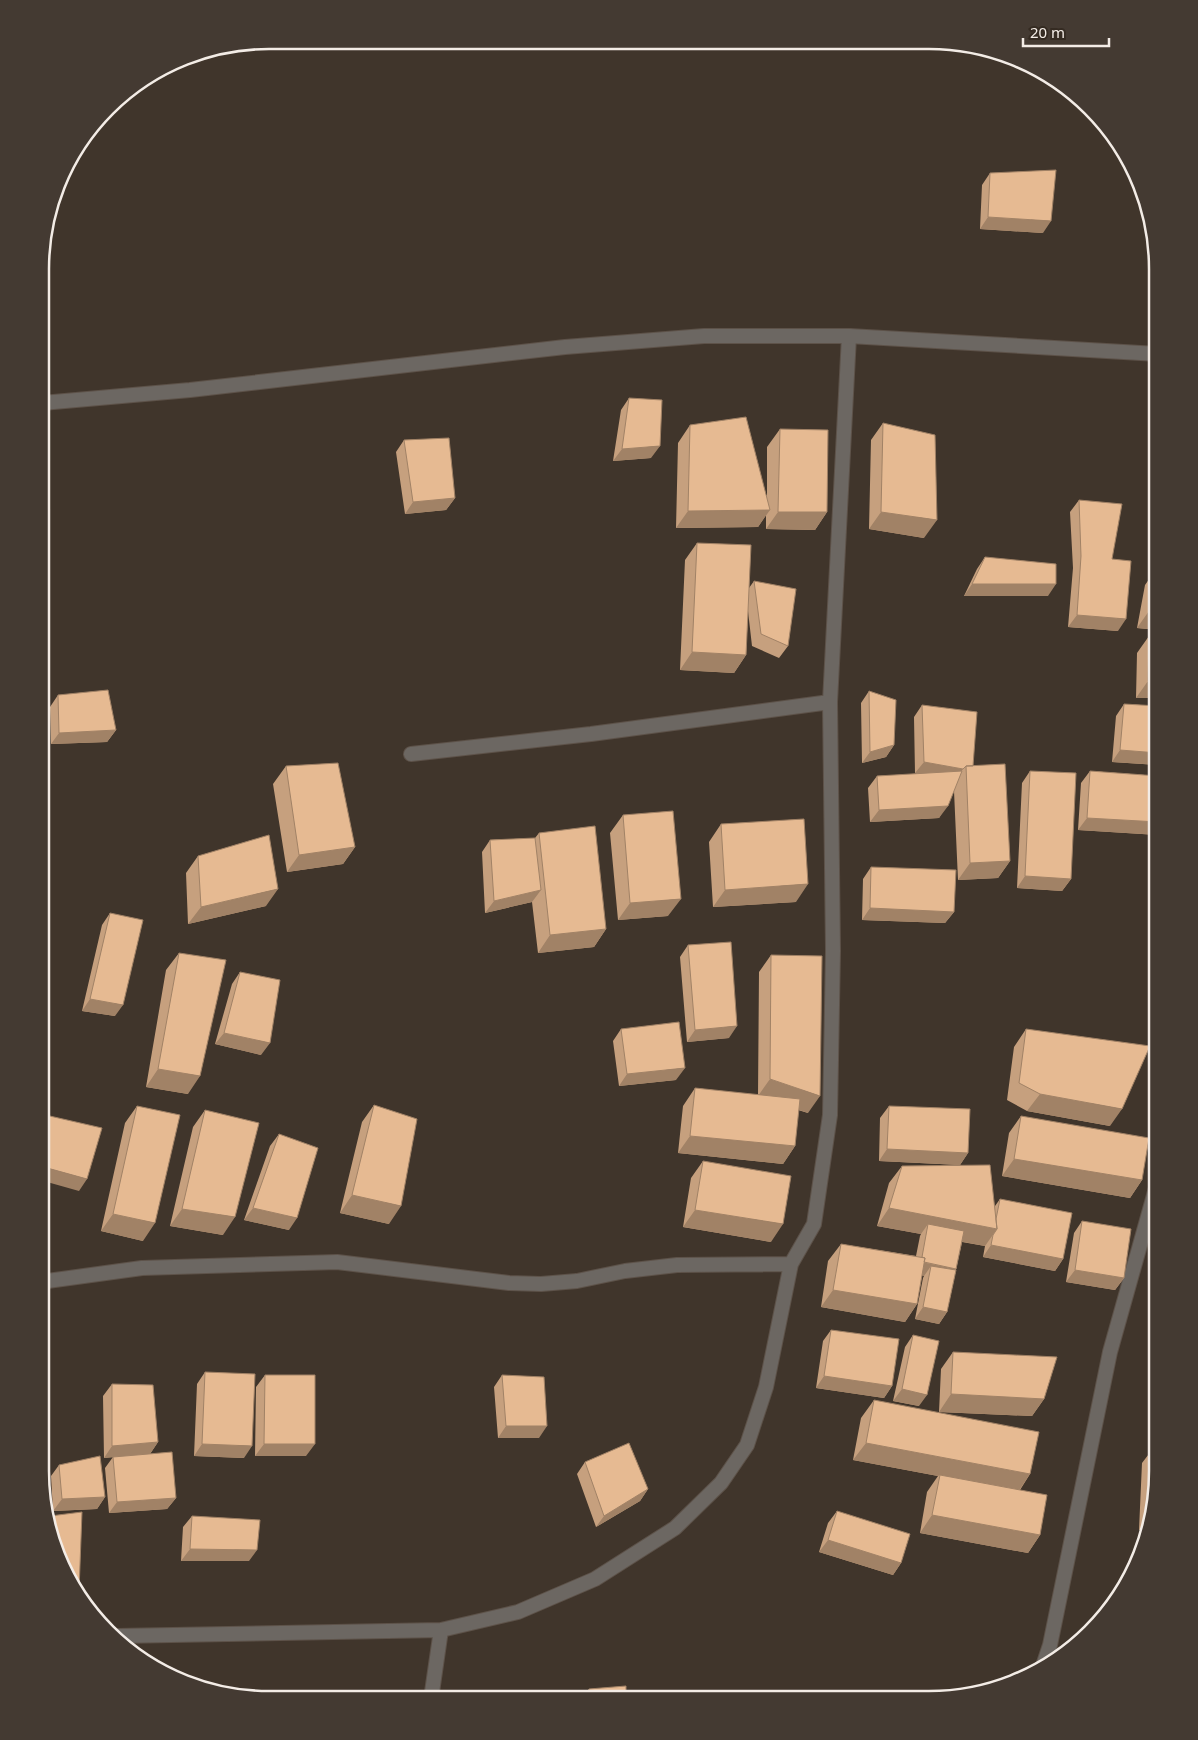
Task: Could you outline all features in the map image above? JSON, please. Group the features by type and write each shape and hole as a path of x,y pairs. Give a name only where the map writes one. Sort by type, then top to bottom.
{"street":[{"path":"49,403 200,389 565,347 704,336 848,336 1149,353"},
{"path":"123,1636 441,1630 518,1612 595,1579 675,1528 721,1483 747,1445 766,1387 791,1264 814,1224 830,1114 833,952 830,702 848,336"},
{"path":"411,754 591,734 830,702"},
{"path":"1046,1657 1050,1645 1110,1352 1149,1213"},
{"path":"49,1281 142,1268 337,1262 509,1283 540,1284 577,1281 625,1271 678,1265 791,1264"},
{"path":"432,1691 441,1630"}],"building":[{"path":"1056,170 1051,221 988,217 990,173"},
{"path":"629,398 662,400 660,446 622,449"},
{"path":"746,417 770,510 688,511 690,425"},
{"path":"883,423 935,435 937,520 881,512"},
{"path":"780,429 828,430 827,512 778,512"},
{"path":"449,438 455,498 413,502 404,440"},
{"path":"1079,500 1122,504 1112,559 1131,561 1126,619 1077,615 1081,556"},
{"path":"697,543 751,545 746,655 692,652"},
{"path":"985,557 1056,564 1056,584 972,584"},
{"path":"754,581 796,589 788,646 761,634"},
{"path":"1149,636 1149,681 1148,681"},
{"path":"108,690 116,730 59,733 58,695"},
{"path":"869,691 896,700 894,745 870,752"},
{"path":"1124,704 1149,705 1149,752 1120,750"},
{"path":"922,705 977,712 973,766 966,766 963,769 924,762"},
{"path":"338,763 355,847 299,855 286,766"},
{"path":"1005,764 1010,861 970,863 966,766"},
{"path":"962,771 948,806 879,810 877,776"},
{"path":"1030,771 1076,773 1071,879 1025,876"},
{"path":"1090,771 1149,775 1149,821 1087,818"},
{"path":"673,811 681,899 630,903 623,815"},
{"path":"804,819 808,884 725,890 721,824"},
{"path":"595,826 606,929 550,935 539,833"},
{"path":"269,835 278,889 201,907 198,856"},
{"path":"535,838 541,890 494,901 490,840"},
{"path":"871,867 956,870 954,912 870,908"},
{"path":"110,913 143,920 123,1005 90,999"},
{"path":"731,942 737,1026 695,1030 688,945"},
{"path":"179,953 226,960 200,1076 158,1069"},
{"path":"771,955 822,956 820,1096 770,1079"},
{"path":"240,972 280,980 270,1043 224,1033"},
{"path":"679,1022 685,1068 627,1074 621,1029"},
{"path":"1026,1029 1149,1046 1122,1109 1040,1094 1019,1083"},
{"path":"695,1088 800,1099 795,1146 690,1136"},
{"path":"374,1105 417,1119 401,1206 352,1195"},
{"path":"137,1106 180,1115 155,1223 113,1214"},
{"path":"889,1106 970,1109 968,1153 887,1149"},
{"path":"205,1110 259,1123 235,1217 182,1209"},
{"path":"49,1116 102,1128 87,1179 49,1168"},
{"path":"1021,1116 1149,1138 1142,1180 1014,1159"},
{"path":"279,1134 318,1148 297,1218 253,1208"},
{"path":"703,1161 791,1176 783,1224 695,1210"},
{"path":"990,1165 997,1229 889,1208 902,1166"},
{"path":"1000,1199 1072,1213 1063,1259 991,1245 993,1235 997,1229 996,1219"},
{"path":"1082,1221 1131,1229 1124,1278 1075,1270"},
{"path":"928,1224 964,1231 956,1269 924,1262 925,1258 922,1257"},
{"path":"841,1244 925,1258 917,1304 833,1290"},
{"path":"931,1266 956,1270 947,1312 923,1307"},
{"path":"831,1330 899,1339 892,1386 824,1376"},
{"path":"913,1335 939,1341 927,1395 902,1389"},
{"path":"953,1352 1057,1357 1044,1399 951,1394"},
{"path":"205,1372 255,1374 252,1446 202,1444"},
{"path":"265,1375 315,1375 315,1444 264,1444"},
{"path":"502,1375 544,1377 547,1426 506,1426"},
{"path":"112,1384 153,1385 158,1442 112,1446"},
{"path":"874,1400 1039,1432 1030,1474 866,1443"},
{"path":"629,1443 648,1489 604,1516 585,1462"},
{"path":"172,1452 176,1498 117,1502 113,1457"},
{"path":"100,1456 105,1497 62,1499 59,1465"},
{"path":"940,1475 1047,1495 1040,1535 932,1515"},
{"path":"837,1511 910,1534 901,1563 828,1540"},
{"path":"82,1512 79,1583 60,1542 53,1516"},
{"path":"192,1516 260,1520 257,1550 190,1549"},
{"path":"626,1686 626,1691 589,1691 589,1689"}]}
